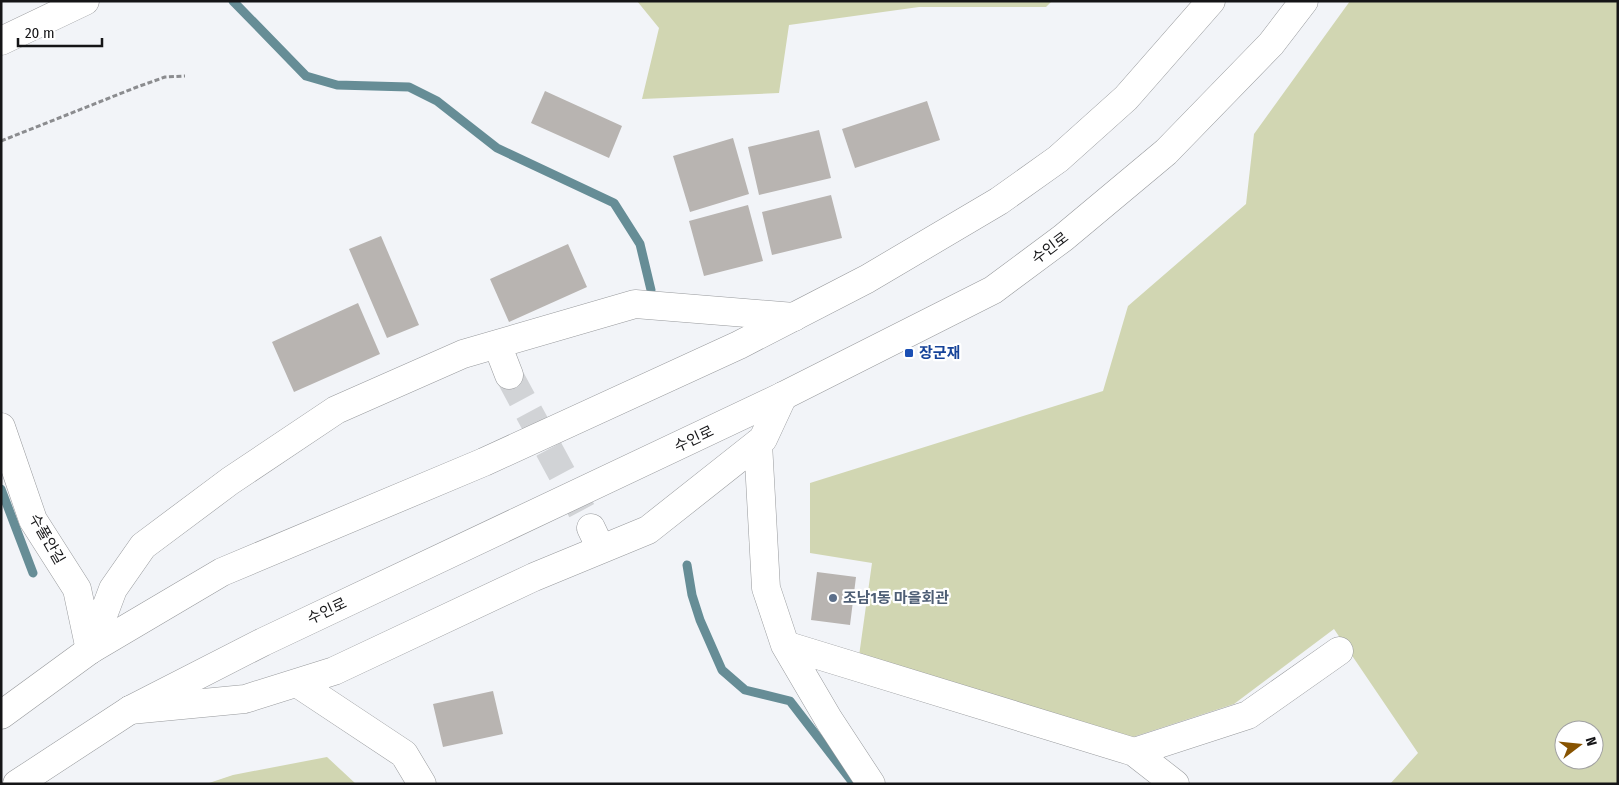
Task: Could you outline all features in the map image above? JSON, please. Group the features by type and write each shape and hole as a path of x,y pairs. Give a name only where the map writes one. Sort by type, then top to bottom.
{"main road":[{"path":"1,41 85,1"},
{"path":"1,715 90,650 222,572 484,462 739,346 867,279 974,216 1058,159 1126,98 1211,1"},
{"name":"수인로","path":"17,784 130,710 263,642 783,396 993,290 1063,238 1166,152 1271,44 1304,1"},
{"path":"90,650 114,589 143,546 230,482 336,410 463,354 635,304 794,317"},
{"path":"497,344 509,375"},
{"path":"130,710 245,699 334,671 534,577 596,539 648,530 763,439 783,396"},
{"name":"수풀안길","path":"1,426 33,520 77,589 90,650"},
{"path":"758,443 766,588 785,645 829,720 871,784"},
{"path":"785,645 1134,752 1175,784"},
{"path":"1134,752 1248,715 1339,651"},
{"path":"297,683 404,754 422,784"}],"path":[{"path":"1,141 165,77 185,76"}],"green space":[{"path":"637,1 1052,1 1046,7 919,7 789,25 779,93 642,99 659,28"},
{"path":"1350,1 1618,1 1618,784 1390,784 1418,753 1334,629 1234,704 1127,739 859,656 872,563 810,553 810,483 1103,391 1128,306 1246,204 1254,134"},
{"path":"327,757 356,784 206,784 233,775"}],"building":[{"path":"545,91 622,126 609,158 531,123"},
{"path":"927,101 940,140 855,168 842,129"},
{"path":"819,130 831,178 759,195 748,147"},
{"path":"733,138 749,194 690,212 673,156"},
{"path":"831,195 842,238 772,255 762,212"},
{"path":"748,205 763,261 704,276 689,221"},
{"path":"381,236 419,325 387,338 349,249"},
{"path":"568,244 587,287 509,322 490,279"},
{"path":"358,303 380,354 294,392 272,342"},
{"name":"조남1동 마을회관","path":"817,572 856,577 850,625 811,620"},
{"path":"493,691 503,734 443,747 433,704"}],"waterway":[{"path":"233,1 306,76 337,85 409,87 437,101 497,148 614,203 640,244 651,290"},
{"path":"1,489 33,573"},
{"path":"687,565 692,595 700,620 722,670 745,690 790,701 854,784"}],"tunnel":[{"path":"509,375 591,528"}],"place":[{"name":"장군재","path":"909,353"},
{"name":"조남1동 마을회관","path":"833,598"}]}
